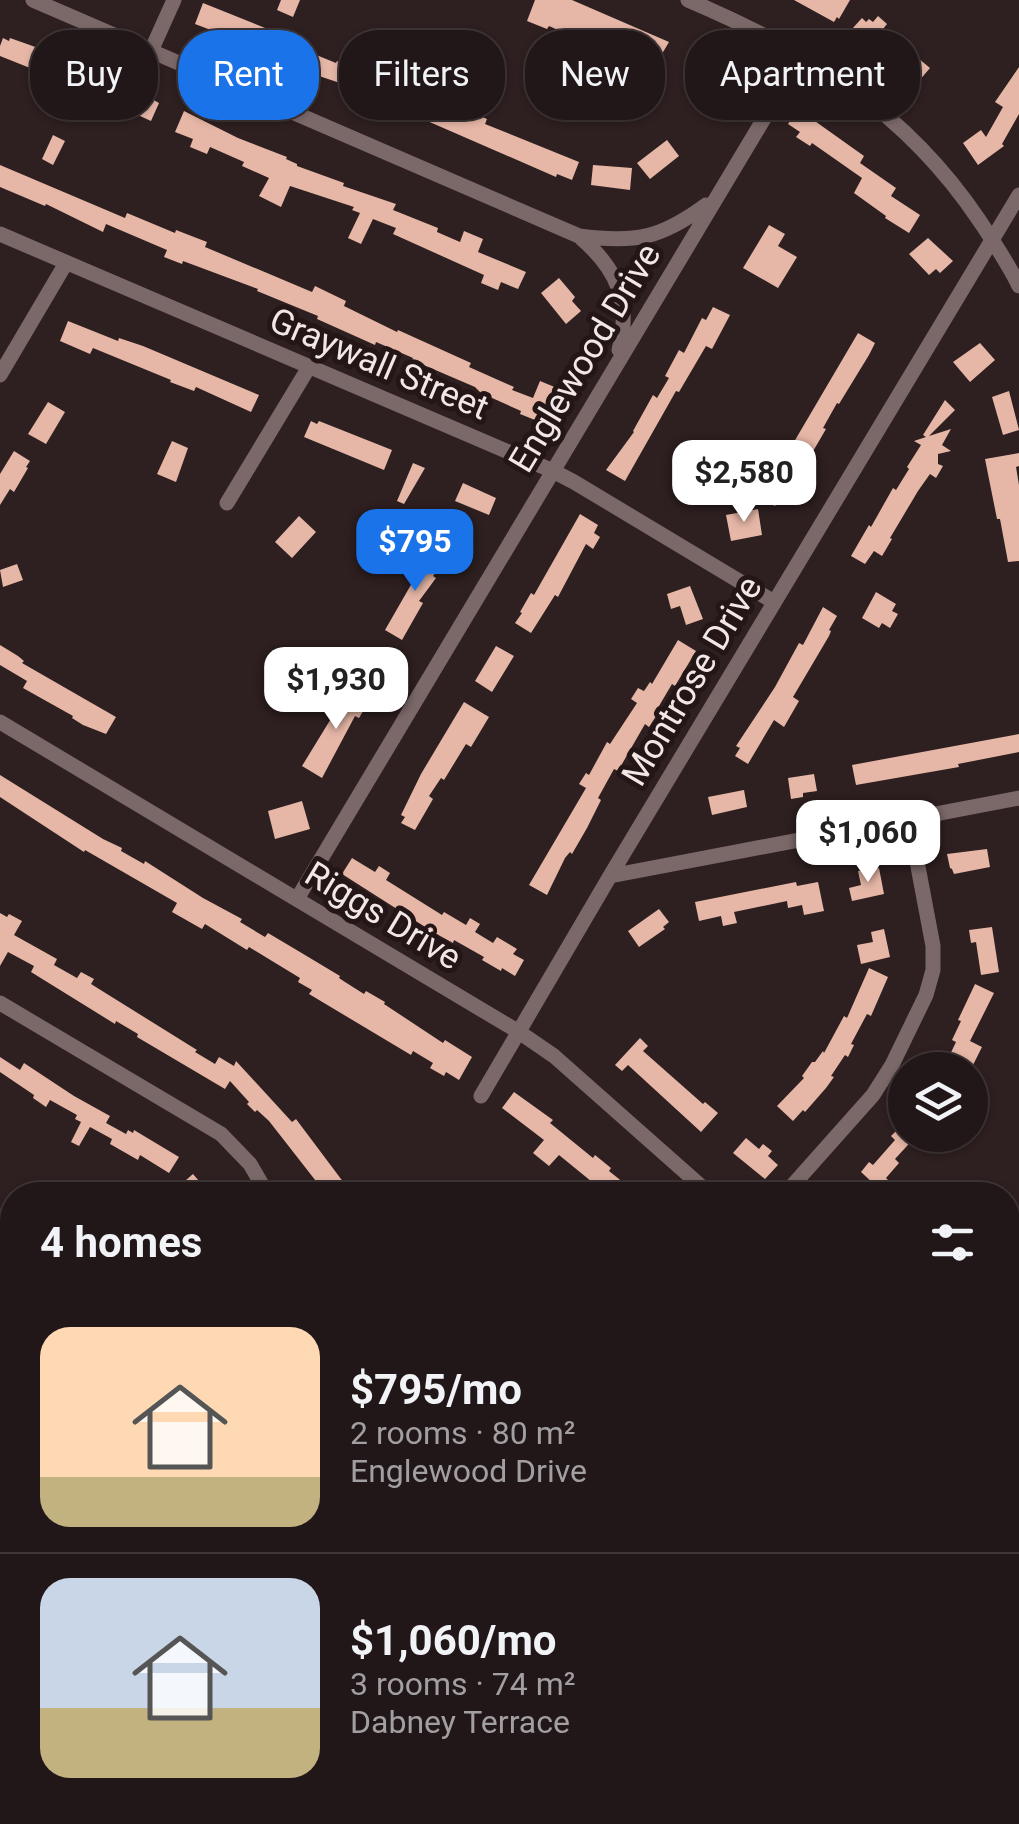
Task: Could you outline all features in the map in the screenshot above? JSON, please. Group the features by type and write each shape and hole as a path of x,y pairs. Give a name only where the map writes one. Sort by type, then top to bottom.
{"street":[{"path":"33,0 103,30"},
{"path":"158,37 174,0"},
{"path":"688,0 751,30"},
{"path":"158,54 579,236 618,241 651,236 682,223 715,198"},
{"name":"Englewood Drive","path":"297,899 762,120"},
{"path":"891,120 957,188 1019,286"},
{"name":"Montrose Drive","path":"481,1096 1019,195"},
{"name":"Graywall Street","path":"0,234 553,471 774,602"},
{"path":"579,236 612,271 624,312 618,352 591,408"},
{"path":"0,375 66,263"},
{"path":"227,503 309,367"},
{"name":"Riggs Drive","path":"0,722 519,1032 554,1056 696,1182"},
{"path":"610,876 1019,798"},
{"path":"796,1182 873,1095 926,995 932,946 909,819"},
{"path":"0,1003 220,1134 250,1164 260,1182"}],"building":[{"path":"281,0 300,0 293,17 277,10"},
{"path":"535,0 572,0 641,30 558,30 527,21"},
{"path":"794,0 850,0 834,22"},
{"path":"203,3 270,30 211,30 195,24"},
{"path":"878,16 887,24 884,30 852,29 862,18 873,22"},
{"path":"3,38 30,45 30,68 0,56"},
{"path":"319,56 339,62 339,83 319,76"},
{"path":"920,60 930,68 920,80"},
{"path":"1019,67 1019,114 1004,146 978,165 963,143 981,130 986,137 1003,107 995,102"},
{"path":"180,120 202,120 287,157 297,166 344,183 343,186 396,204 393,210 438,228 437,232 460,242 464,231 483,239 478,252 526,272 518,289 501,282 498,290 481,283 484,275 393,234 396,228 373,219 361,244 348,238 360,213 352,210 354,207 290,186 281,207 259,196 269,178 210,147 207,154 190,147 193,139 175,132"},
{"path":"425,120 487,120 485,124 579,162 572,180 557,174 556,177"},
{"path":"791,120 813,120 864,156 860,163 896,188 891,196 920,215 909,233 854,193 862,178 812,143 810,146 796,137 800,132 788,124"},
{"path":"53,135 65,141 53,165 42,159"},
{"path":"667,140 679,156 650,179 637,163"},
{"path":"0,165 125,218 127,213 207,242 205,247 312,292 315,286 346,301 344,306 471,363 469,367 514,387 512,390 533,398 540,381 557,388 549,407 556,410 550,426 520,414 521,411 475,387 317,319 318,316 258,289 164,257 167,250 106,224 103,232 0,187"},
{"path":"593,165 632,168 630,190 591,185"},
{"path":"769,225 785,234 778,246 797,257 778,288 743,268"},
{"path":"928,238 953,261 940,273 936,269 929,275 909,254"},
{"path":"559,278 581,311 566,324 541,293"},
{"path":"713,307 730,315 712,349 706,346 679,392 676,391 625,481 606,470 634,432 653,395 657,398 679,350 684,353 702,318 706,320"},
{"path":"68,321 118,341 119,338 143,346 259,395 251,412 93,348 90,354 60,341"},
{"path":"858,333 875,343 837,403 805,465 775,506 757,496 778,462 781,464"},
{"path":"980,343 995,360 970,382 953,362"},
{"path":"1009,391 1019,430 1003,435 992,397"},
{"path":"945,400 955,410 929,436 951,429 942,445 951,451 938,454 938,464 943,466 936,478 930,474 918,491 882,556 874,551 865,564 851,556 909,469 921,445 914,441 926,437 923,435"},
{"path":"48,402 65,412 46,444 28,434"},
{"path":"311,421 392,450 384,470 304,437"},
{"path":"172,441 188,448 176,482 157,474"},
{"path":"14,451 30,461 14,492 10,489 0,505 0,474"},
{"path":"1019,453 1019,561 1008,562 985,459"},
{"path":"413,463 425,468 404,504 397,501"},
{"path":"463,483 496,498 489,515 455,501"},
{"path":"758,509 762,535 731,541 726,515"},
{"path":"580,514 598,525 594,533 600,537 593,549 586,544 558,597 555,595 531,633 515,623"},
{"path":"299,516 316,532 292,558 275,542"},
{"path":"429,549 445,560 419,601 423,603 402,640 385,630 412,583 407,579"},
{"path":"17,564 23,580 3,587 0,570"},
{"path":"690,586 703,619 686,625 680,606 671,609 667,594"},
{"path":"876,592 896,604 892,611 898,614 890,628 882,623 879,628 862,618"},
{"path":"823,607 837,616 793,697 799,701 784,727 774,720 748,764 735,756 740,748 736,746 799,643 803,645"},
{"path":"678,640 696,651 675,686 672,684 649,727 645,724 618,771 614,769 587,828 572,854 565,858 547,895 529,885 586,788 579,784 637,703 631,699 638,688 644,691 652,684"},
{"path":"0,645 22,663 116,717 106,734 83,725 23,688 27,681 0,665"},
{"path":"496,646 514,656 492,692 475,681"},
{"path":"351,686 371,698 359,718 355,716 322,778 302,766"},
{"path":"464,702 489,717 471,747 466,744 429,796 433,799 415,830 401,823 405,817 401,815"},
{"path":"1019,734 1019,752 856,785 852,765"},
{"path":"814,774 817,791 791,799 788,778"},
{"path":"0,775 122,848 121,851 144,864 145,861 265,937 268,933 364,994 366,991 385,1002 443,1043 445,1040 472,1057 459,1080 430,1068 433,1063 413,1051 411,1055 309,994 312,990 298,982 300,978 249,947 247,950 205,924 202,929 172,912 177,903 84,852 0,797"},
{"path":"744,790 747,807 712,815 708,797"},
{"path":"302,801 310,829 275,839 268,811"},
{"path":"987,849 990,867 954,874 950,868 947,854"},
{"path":"352,858 375,872 379,866 390,873 386,880 442,915 444,912 466,925 470,918 480,924 475,932 493,943 497,937 517,949 513,954 524,960 515,976 433,932 342,874"},
{"path":"879,868 884,894 852,901 849,888 861,885 858,871"},
{"path":"796,882 797,886 818,882 824,911 804,915 802,905 788,908 787,901 734,912 737,923 723,926 721,916 699,921 695,902"},
{"path":"659,909 669,922 639,947 628,931"},
{"path":"0,913 22,921 14,935 57,959 54,965 77,978 81,972 94,979 91,984 215,1064 219,1057 234,1066 236,1061 292,1122 296,1119 343,1182 317,1182 269,1121 247,1104 230,1081 225,1089 31,972 34,966 8,952 0,966"},
{"path":"992,927 999,972 981,975 976,942 971,943 969,930"},
{"path":"884,929 890,957 861,964 857,945 873,942 871,932"},
{"path":"869,968 888,977 871,1016 867,1014 848,1057 845,1055 826,1088 793,1121 777,1106 804,1078 812,1062 824,1053 844,1016 847,1018"},
{"path":"975,984 994,993 970,1041 982,1047 980,1052 951,1052 961,1021 958,1020"},
{"path":"640,1038 648,1046 643,1051 718,1113 701,1132 628,1065 622,1071 615,1065"},
{"path":"0,1057 20,1070 24,1063 110,1116 106,1123 126,1134 134,1130 179,1157 169,1173 140,1155 138,1160 110,1144 112,1139 90,1127 79,1146 71,1142 81,1122 75,1119 77,1115 50,1100 46,1107 33,1098 0,1072"},
{"path":"514,1092 553,1120 550,1123 593,1158 595,1155 611,1168 609,1171 623,1182 592,1182 559,1155 549,1166 533,1153 544,1140 502,1108"},
{"path":"746,1138 759,1149 763,1144 772,1151 768,1156 778,1165 765,1179 733,1153"},
{"path":"888,1148 888,1152 901,1152 895,1159 899,1163 886,1178 890,1182 872,1182 861,1172 869,1162 873,1165"},
{"path":"193,1174 200,1182 184,1182"}]}
